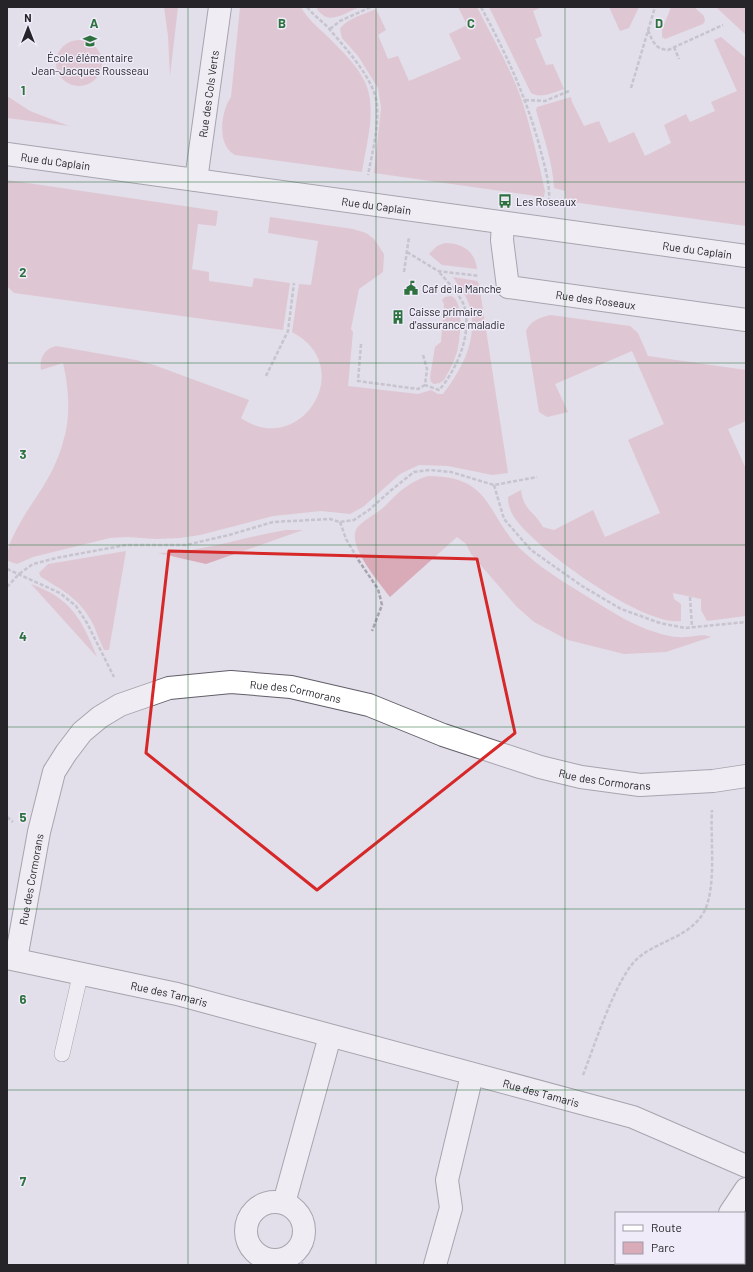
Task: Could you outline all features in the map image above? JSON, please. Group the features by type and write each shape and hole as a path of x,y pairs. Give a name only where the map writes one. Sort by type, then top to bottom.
{"street":[{"name":"Rue des Cols Verts","path":"196,180 220,7"},
{"name":"Rue du Caplain","path":"7,154 746,256"},
{"path":"503,223 502,240 507,279"},
{"name":"Rue des Roseaux","path":"507,279 508,287 746,320"},
{"name":"Rue des Cormorans","path":"12,959 39,832 54,772 66,752 82,732 100,717 126,704 169,688 231,682 291,687 370,705 443,735 540,767 581,777 640,785 713,781 746,776"},
{"name":"Rue des Tamaris","path":"12,959 81,972 177,994 633,1117 746,1166"},
{"path":"284,1203 330,1036"},
{"path":"435,1265 450,1208 447,1180 472,1074"},
{"path":"731,1212 746,1189"},
{"path":"271,1202 284,1203 293,1208 300,1216 304,1225 304,1235 301,1245 287,1261 266,1259 257,1254 246,1239 245,1230 251,1213 258,1206 271,1202"}],"lane":[{"path":"62,1054 81,972"}],"path":[{"path":"307,7 315,17 330,29 373,88 377,105 375,130 364,204"},
{"path":"330,29 340,21 371,7"},
{"path":"482,7 512,68 538,138 549,188 546,229"},
{"path":"631,88 655,7"},
{"path":"648,30 655,46 660,49 668,50 724,25"},
{"path":"674,47 679,59"},
{"path":"525,100 545,101 569,91"},
{"path":"404,272 412,210"},
{"path":"361,344 358,381 418,389 425,386 439,390 447,381 462,353 465,331 463,304 438,271 407,252"},
{"path":"438,271 507,279"},
{"path":"266,376 288,331 294,283"},
{"path":"423,355 427,369 425,386"},
{"path":"7,587 19,574 33,564 126,545 186,545 229,535 273,522 330,518 340,522 354,520 369,510 414,472 430,470 451,472 494,485 537,477"},
{"path":"494,485 504,519 531,550 582,586 621,609 660,623 685,628 746,622"},
{"path":"340,522 346,539 378,589 382,605 372,632"},
{"path":"7,569 60,593 76,606 87,623 111,668 126,704"},
{"path":"690,597 692,627"},
{"path":"573,1101 617,990 630,966 638,958 681,935 694,924 703,912 709,898 713,781"}],"highlighted area":[{"path":"169,551 477,559 515,733 317,890 146,753"}],"green space":[{"path":"164,7 178,7 170,76 168,36"},
{"path":"240,7 301,7 312,21 353,63 367,87 371,107 362,172 235,155 229,150 225,144 222,128 225,111 231,97"},
{"path":"316,7 359,7 330,18 320,13"},
{"path":"458,7 477,7 512,75 521,98 531,132 545,191 544,197 374,173 381,108 378,88 358,56 342,38 340,29 352,19 376,9 386,30 378,35 388,59 398,56 409,81 461,59 449,34 467,25"},
{"path":"489,7 542,7 533,11 542,36 535,39 546,65 553,64 564,89 543,95 535,95 531,93"},
{"path":"609,7 639,7 629,28 620,31"},
{"path":"671,7 694,7 704,16 705,21 703,24 665,39 662,37 662,30"},
{"path":"716,7 746,7 746,35"},
{"path":"721,37 746,58 746,226 565,201 565,191 554,188 550,159 536,110 537,107 571,97 584,126 599,121 609,143 634,132 645,156 671,143 664,125 686,114 690,122 715,111 711,102 737,91 714,40"},
{"path":"75,40 83,40 92,44 98,50 102,63 98,76 92,82 83,86 75,86 66,82 60,76 56,67 56,59 60,50 66,44"},
{"path":"7,96 30,111 69,126 7,118"},
{"path":"7,180 218,211 216,226 198,224 192,269 209,272 209,281 252,287 254,278 290,283 283,330 14,293 7,286"},
{"path":"270,217 353,229 366,233 374,239 384,254 383,272 359,289 351,329 353,332 348,386 418,394 431,390 438,394 443,394 467,354 472,331 472,319 469,303 453,277 477,281 479,284 508,473 492,475 448,466 419,465 400,474 363,507 350,514 321,511 273,516 200,535 180,538 110,538 33,557 17,564 8,561 10,545 14,535 19,524 51,473 66,433 68,403 67,383 63,363 41,370 43,355 48,349 56,346 136,360 154,365 249,400 241,418 263,428 283,427 301,418 314,404 321,385 321,366 311,347 292,332 299,284 311,285 318,241 268,233"},
{"path":"445,243 462,246 467,249 474,257 477,269 442,265 429,254 437,246"},
{"path":"451,296 455,299 460,313 460,330 457,352 450,370 444,380 440,383 434,384 431,382 430,377 435,347 441,342 444,304 442,300 445,297"},
{"path":"551,315 630,326 638,333 648,356 746,370 746,421 728,429 746,469 746,616 707,621 701,610 701,599 673,593 674,599 681,604 681,621 664,620 642,612 591,583 566,565 525,531 514,517 508,502 508,497 521,490 524,502 543,527 554,530 593,510 605,537 660,513 628,440 664,424 632,351 555,384 568,412 547,417 539,412 526,331 536,320"},
{"path":"428,476 450,478 466,483 478,491 513,541 526,554 560,580 617,615 639,626 673,637 705,635 711,637 666,652 624,654 568,640 534,622 516,606 471,554 466,544 457,537 390,597 365,563 360,553 356,544 355,535 357,528 384,507 404,488 421,478"},
{"path":"286,530 303,530 206,564 158,553 191,550"},
{"path":"126,551 109,650 104,650 93,624 83,608 71,596 41,577 39,573 48,564"},
{"path":"31,584 45,590 66,603 80,621 97,657"}],"place":[{"name":"École élémentaire Jean-Jacques Rousseau","path":"90,41"},
{"name":"Les Roseaux","path":"505,201"},
{"name":"Caf de la Manche","path":"411,288"},
{"name":"Caisse primaire d'assurance maladie","path":"398,317"}]}
